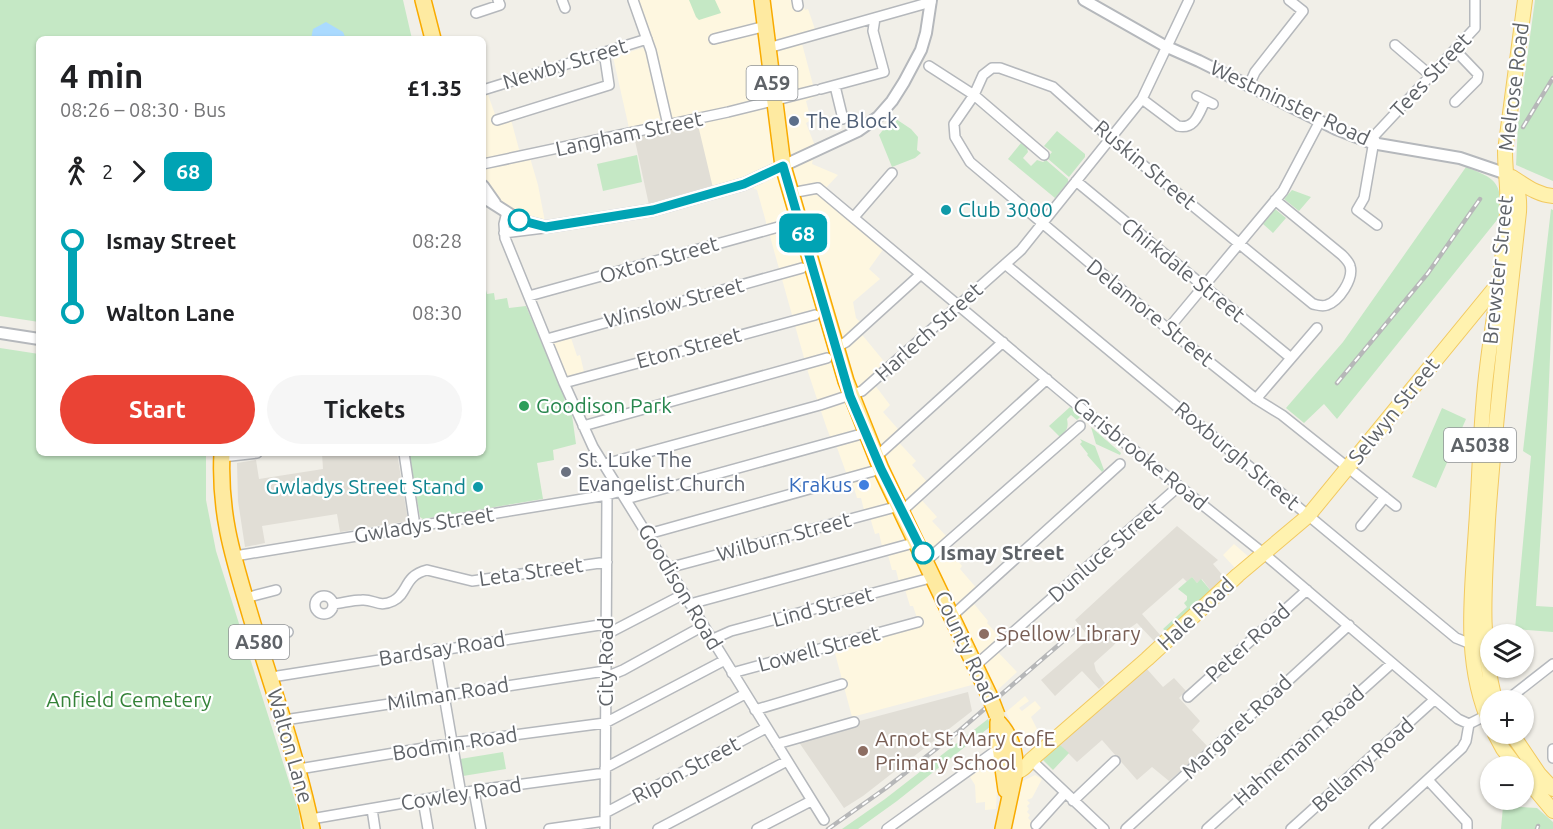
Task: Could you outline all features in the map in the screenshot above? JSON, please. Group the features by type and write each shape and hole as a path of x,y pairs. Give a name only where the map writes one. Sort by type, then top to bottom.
{"highway":[{"path":"413,0 422,36"},
{"path":"423,0 432,36"},
{"name":"A59","path":"762,0 783,166"},
{"name":"County Road","path":"783,166 831,353 878,463 976,665 998,719 1011,740 1012,769 1003,829"},
{"name":"Walton Lane","path":"226,456 232,510 241,555 305,768 316,825"},
{"name":"Walton Lane","path":"226,456 222,487 228,539 316,825"},
{"name":"County Road","path":"998,719 1001,747 1012,769"}],"main road":[{"name":"Melrose Road","path":"1508,174 1505,165 1505,151 1525,0"},
{"name":"Westminster Road","path":"1508,174 1530,179 1548,187 1550,195"},
{"name":"Brewster Street","path":"1493,690 1484,644 1484,598 1495,421 1520,196 1508,174"},
{"name":"Brewster Street","path":"1481,690 1474,668 1471,644 1480,441 1486,371 1507,215 1508,174"},
{"path":"1519,212 1530,200 1550,195"},
{"name":"Selwyn Street","path":"1308,516 1498,284"},
{"path":"1480,307 1490,307 1494,314"},
{"name":"Hale Road","path":"1012,769 1031,760 1148,659 1263,553 1308,516"},
{"path":"1519,744 1539,774 1553,789"},
{"path":"1534,788 1553,811"}],"street":[{"path":"476,14 500,5 498,0"},
{"path":"633,0 647,39 668,125"},
{"name":"Westminster Road","path":"1084,0 1165,46 1372,144 1460,158 1508,174"},
{"name":"Harlech Street","path":"603,461 850,396 866,387 1021,250 1142,99 1165,46 1189,0"},
{"path":"1249,85 1255,72 1303,11 1289,0"},
{"name":"Tees Street","path":"1372,144 1375,135 1475,28 1475,0"},
{"path":"504,232 653,210 744,184 858,131 878,117 904,82 921,50 931,1 768,48"},
{"name":"Langham Street","path":"486,163 814,93 884,72 873,31 875,18"},
{"path":"714,39 766,26"},
{"name":"Newby Street","path":"486,89 647,39"},
{"path":"1395,45 1431,75"},
{"path":"1455,50 1478,74 1477,80 1455,102"},
{"path":"497,120 609,85 604,52"},
{"path":"929,66 974,95 1040,152 1030,158"},
{"name":"Ruskin Street","path":"974,95 984,75 992,68 1000,68 1053,87 1110,138 1313,304 1329,305 1349,280 1350,264 1275,200"},
{"path":"835,86 843,119"},
{"name":"Delamore Street","path":"974,95 954,124 955,136 970,162 1168,329 1256,399 1282,415 1396,506"},
{"path":"1142,99 1179,126 1184,127 1194,122 1205,100"},
{"path":"1168,329 1283,191 1320,121"},
{"path":"1372,144 1364,198 1357,210 1377,224"},
{"path":"854,217 891,173"},
{"name":"Chirkdale Street","path":"1076,181 1291,358"},
{"name":"Carisbrooke Road","path":"791,193 818,188 958,306 1263,553 1434,700 1468,724"},
{"path":"486,190 495,203"},
{"path":"486,198 525,222 546,227"},
{"name":"Goodison Road","path":"507,212 504,232 583,426 754,710 824,820"},
{"name":"Oxton Street","path":"529,296 789,224"},
{"name":"Roxburgh Street","path":"1005,264 1456,638 1471,644"},
{"name":"Winslow Street","path":"547,339 802,268"},
{"path":"583,426 831,353 921,274"},
{"name":"Eton Street","path":"564,382 815,315"},
{"path":"1256,399 1317,328"},
{"path":"0,333 36,339"},
{"path":"648,534 878,463 1003,342"},
{"path":"900,508 1047,379"},
{"path":"926,561 1080,426"},
{"name":"Gwladys Street","path":"241,555 608,495 624,495 865,433"},
{"path":"404,456 415,526"},
{"path":"952,616 1120,464"},
{"name":"Dunluce Street","path":"976,665 1179,486"},
{"name":"City Road","path":"605,821 608,495"},
{"path":"1361,526 1385,497"},
{"name":"Wilburn Street","path":"668,568 900,508"},
{"path":"690,604 917,542"},
{"name":"Leta Street","path":"365,599 380,604 393,601 410,579 420,572 433,570 472,581 607,562"},
{"name":"Lind Street","path":"712,639 731,631 934,577"},
{"path":"333,604 365,599 367,589"},
{"path":"253,596 276,590"},
{"name":"Peter Road","path":"1188,697 1307,590"},
{"name":"Bardsay Road","path":"278,676 436,650 606,629 684,594"},
{"name":"Lowell Street","path":"732,673 918,622"},
{"name":"Lowell Street","path":"905,625 909,637"},
{"name":"Margaret Road","path":"1126,829 1349,625"},
{"name":"Milman Road","path":"291,719 443,694 606,674 622,670 703,626"},
{"path":"265,636 288,632"},
{"path":"436,650 461,794"},
{"path":"605,723 725,660"},
{"name":"Hahnemann Road","path":"1207,829 1392,664"},
{"path":"1520,690 1553,664"},
{"path":"754,710 842,684"},
{"path":"605,770 745,694"},
{"name":"Bellamy Road","path":"1291,829 1434,700"},
{"path":"1374,829 1462,748 1466,741 1468,724 1480,721"},
{"path":"777,744 854,722"},
{"name":"Bodmin Road","path":"305,768 498,736 605,723"},
{"name":"Ripon Street","path":"549,829 605,821 766,728"},
{"path":"887,829 1001,747"},
{"path":"1553,749 1553,758"},
{"path":"1031,760 1098,827"},
{"path":"658,829 787,761"},
{"path":"1073,801 1115,761"},
{"name":"Cowley Road","path":"316,825 372,809 605,770"},
{"path":"1428,780 1467,822 1467,829"},
{"path":"474,791 481,829"},
{"path":"1036,825 1065,794"},
{"path":"423,800 428,829"},
{"path":"757,829 811,801"},
{"path":"372,809 375,829"}],"shaded area":[{"path":"637,0 802,0 805,10 808,9 817,35 801,40 816,96 806,101 811,120 806,123 815,146 812,164 838,175 823,191 887,244 869,269 880,279 853,302 856,318 862,324 859,331 887,365 871,380 890,405 883,412 898,429 892,435 916,461 912,465 930,485 918,496 937,517 932,521 950,540 945,545 962,566 960,569 979,591 970,599 1003,641 995,649 1017,672 990,697 983,682 852,717 835,653 918,621 913,606 910,606 904,586 900,586 896,570 892,570 887,551 883,551 879,533 875,534 869,514 865,514 861,498 857,498 851,478 848,478 835,442 832,442 826,426 808,372 757,190 740,182 713,188 634,136 629,128 613,57 652,45"},
{"path":"486,89 497,120 510,116 520,153 528,151 538,185 546,227 531,224 486,195"},
{"path":"698,125 713,188 649,205 634,136"},
{"path":"569,332 577,356 580,355 585,376 564,383 547,339"},
{"path":"322,456 397,456 408,521 340,532 337,514 262,526 265,543 245,547 238,501 237,463 256,460 259,479 323,469"},
{"path":"1177,526 1218,560 1213,564 1225,578 1211,591 1202,579 1197,583 1192,577 1187,582 1183,578 1142,614 1161,636 1154,641 1137,623 1094,663 1096,671 1105,683 1099,689 1082,671 1055,696 1041,680 1090,638 1075,620"},
{"path":"1234,544 1250,558 1236,569 1223,555"},
{"path":"1146,668 1163,687 1174,678 1186,691 1179,698 1200,721 1192,730 1208,747 1169,781 1152,767 1137,780 1102,740 1077,762 1059,744"},
{"name":"Arnot St Mary CofE Primary School","path":"968,692 972,711 863,796 844,808 796,738"},
{"path":"1025,696 1029,701 1019,708 1022,711 1035,701 1041,708 1031,717 1037,729 1022,744 1006,712"},
{"path":"994,758 998,770 996,809 985,810 985,802 976,803 975,785 970,777"},
{"path":"1035,775 1042,779 1032,798 1027,800 1030,803 1027,806 1029,809 1027,812 1030,815 1028,818 1039,829 1013,829 1019,783"}],"green space":[{"path":"0,0 403,0 411,36 36,36 36,322 0,316"},
{"path":"689,0 715,0 721,13 699,20"},
{"path":"1535,0 1553,0 1553,181 1516,165 1518,125"},
{"path":"893,117 911,129 918,137 917,150 921,153 915,158 892,167 879,135"},
{"path":"1057,131 1085,154 1069,177 1047,158 1052,152 1044,146"},
{"path":"1021,143 1028,152 1023,158 1031,166 1037,160 1043,162 1046,160 1068,179 1055,198 1008,159"},
{"path":"637,155 642,182 603,191 597,164"},
{"path":"1466,167 1490,178 1495,183 1500,195 1501,215 1337,419 1324,404 1304,423 1286,408 1343,342"},
{"path":"1292,190 1311,197 1299,211 1284,199"},
{"path":"1275,209 1286,218 1273,233 1263,224"},
{"path":"1551,209 1553,210 1553,260 1550,358 1536,606 1553,607 1553,632 1534,630 1534,624 1515,624 1531,456 1523,451"},
{"name":"Goodison Park","path":"486,290 487,294 494,293 495,300 507,298 509,308 526,306 564,396 567,416 572,415 576,444 553,450 554,460 537,463 543,499 423,519 420,517 410,456 486,456"},
{"name":"Anfield Cemetery","path":"0,348 36,354 36,456 206,456 206,500 216,551 299,813 301,829 0,829"},
{"path":"1070,407 1081,416 1077,420 1071,415 1067,419 1067,429 1060,437 1049,426"},
{"path":"1442,408 1466,419 1436,488 1412,477"},
{"path":"1091,427 1121,453 1120,455 1096,444"},
{"path":"1080,439 1095,446 1104,470 1102,472 1087,455 1080,444 1082,442"},
{"path":"1192,577 1197,583 1201,579 1211,591 1166,631 1163,629 1187,607 1184,603 1187,596 1178,589"},
{"path":"988,719 991,726 897,801 858,829 842,829 885,799"},
{"path":"1059,744 1069,753 1053,770 1043,760"},
{"path":"503,752 506,769 463,776 460,759"},
{"path":"1534,808 1537,808 1553,822 1553,829 1501,829 1503,810 1534,810"}],"water":[{"path":"326,22 343,32 345,36 312,36 313,29"}],"railway":[{"path":"1523,127 1553,78"},
{"path":"1337,383 1428,273 1480,199"},
{"path":"828,829 886,788 959,731 1076,630"}],"bus line":[{"name":"68","path":"519,220 546,227 653,210 744,184 783,166 850,396 881,469 923,553"}],"place":[{"name":"The Block","path":"794,121"},
{"name":"Club 3000","path":"946,210"},
{"name":"Goodison Park","path":"524,406"},
{"name":"St. Luke The Evangelist Church","path":"566,472"},
{"name":"Krakus","path":"864,485"},
{"name":"Gwladys Street Stand","path":"478,487"},
{"name":"Ismay Street","path":"923,553"},
{"name":"Spellow Library","path":"984,634"},
{"name":"Arnot St Mary CofE Primary School","path":"863,751"}]}
